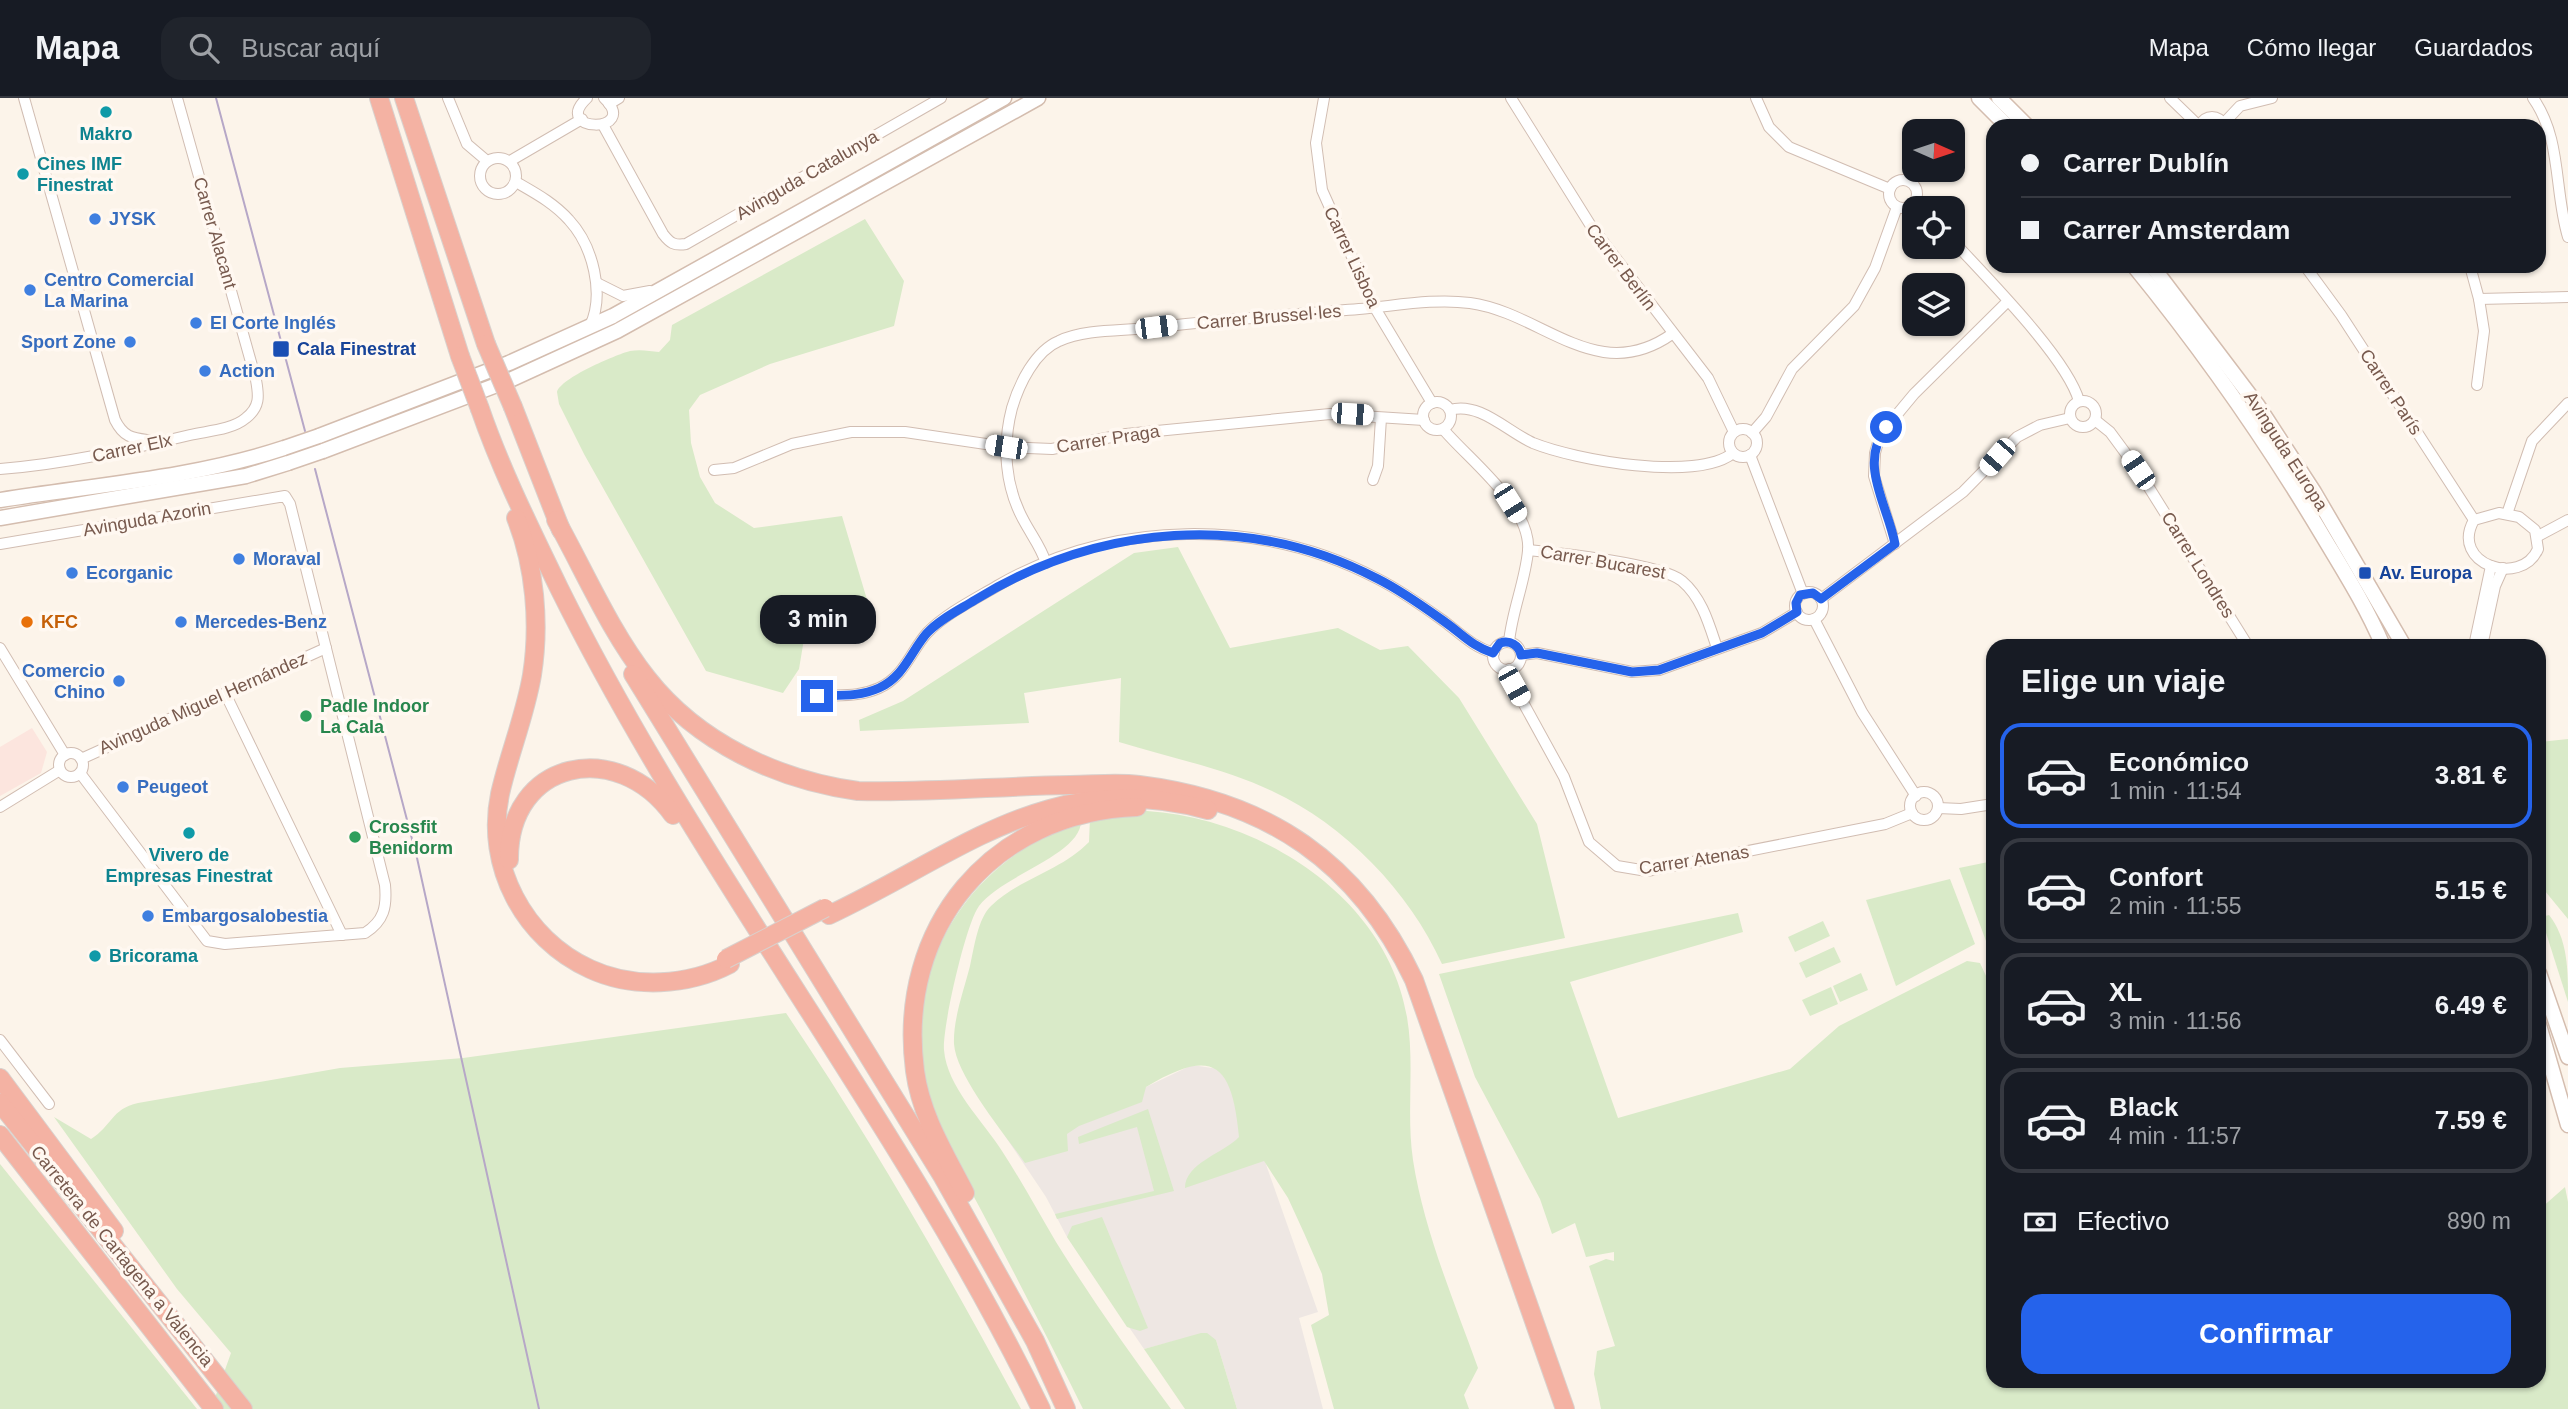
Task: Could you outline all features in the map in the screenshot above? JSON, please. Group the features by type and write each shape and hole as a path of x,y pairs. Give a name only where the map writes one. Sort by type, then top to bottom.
{"highway":[{"path":"379,98 460,356 489,435 501,480 526,551 536,617 530,683 498,812 499,851 513,897 539,932 561,953 611,977 641,982 672,981 709,973 974,832 1032,807 1077,795 1158,790"},
{"path":"404,98 486,345 556,520 644,693 943,1177 1034,1341 1066,1409"},
{"path":"489,435 585,640 642,744 910,1171 990,1310 1041,1409"},
{"path":"556,520 620,637 647,678 711,735 764,766 821,786 858,791 1141,785 1206,797 1271,822 1328,862 1359,892 1385,926 1420,994 1565,1409"},
{"path":"711,856 647,785 621,771 594,767 556,776 536,790 515,819 509,845 510,870 524,903 548,933 580,957 614,971 649,976 687,972 728,961"},
{"path":"827,911 891,886 995,829 1058,805 1126,796 1156,798 1228,815 1270,833 1297,850 1349,894 1396,958 1417,1004 1554,1409"},
{"path":"1075,1409 931,1127 915,1072 913,1027 917,990 933,937 950,908 983,868 1009,846 1040,827 1080,814 1117,808 1179,804"},
{"path":"0,1078 179,1312 214,1370"},
{"name":"Carretera de Cartagena a Valencia","path":"0,1103 243,1409"},
{"name":"Carretera de Cartagena a Valencia","path":"0,1135 214,1409"}],"main road":[{"path":"0,500 167,475 243,460 319,436 509,363 589,327 667,286 1004,98"},
{"path":"0,517 213,482 288,463 510,380 605,337 1038,98"},
{"path":"1979,98 2000,119"},
{"path":"1998,98 2020,119"},
{"name":"Avinguda Europa","path":"2140,273 2204,355 2273,455 2344,571 2379,639"},
{"name":"Avinguda Europa","path":"2157,273 2258,406 2314,492 2400,639"},
{"path":"2546,993 2568,1057"},
{"path":"2546,1050 2568,1125"}],"street":[{"path":"24,98 115,421 122,434 130,438 163,442"},
{"name":"Carrer Alacant","path":"177,98 256,380 259,395 256,408"},
{"path":"448,98 467,144 486,161"},
{"path":"587,98 580,110 582,119 590,126 603,125 611,115 611,100"},
{"name":"Avinguda Catalunya","path":"603,125 671,244 686,244 942,98"},
{"name":"Carrer Lisboa","path":"1324,98 1316,143 1318,174 1329,209 1375,308 1432,403"},
{"name":"Carrer Berlín","path":"1511,98 1591,226 1708,378 1734,432"},
{"path":"1756,98 1769,127 1780,142 1890,189"},
{"path":"2170,98 2192,119"},
{"path":"2229,119 2240,106 2272,98"},
{"path":"2533,98 2545,119"},
{"path":"510,161 582,119"},
{"path":"2546,120 2550,127 2559,200 2568,237"},
{"path":"498,157 510,161 516,170 516,182 502,194 490,192 480,178 486,161 498,157"},
{"path":"1902,207 1897,207 1890,199 1890,189 1899,181 1908,181 1915,187 1917,196"},
{"path":"516,182 549,201 571,221 586,249 597,283 598,302 589,327"},
{"path":"1752,433 1766,417 1792,369 1854,306 1875,268 1897,207"},
{"path":"1965,255 2063,369 2079,401"},
{"name":"Carrer París","path":"2310,273 2341,315 2474,520"},
{"path":"2472,273 2484,331 2477,385"},
{"path":"597,283 623,296 667,286"},
{"path":"2479,299 2568,298"},
{"path":"1895,544 1874,476 1875,453 1880,435 1914,394 2007,302"},
{"name":"Carrer Brussel·les","path":"1046,563 1042,548 1024,523 1012,495 1006,447 1013,407 1020,386 1040,356 1060,340 1205,322 1472,303 1506,313 1574,345 1619,354 1645,350 1672,334"},
{"path":"2079,401 2092,404 2096,412 2095,420 2083,428 2075,425 2070,418 2070,410 2079,401"},
{"path":"1450,410 1450,422 1443,429 1431,429 1424,420 1425,409 1432,403 1441,402 1450,410 1478,412 1534,443 1618,464 1701,467 1733,453"},
{"path":"2507,514 2532,441 2568,403"},
{"name":"Carrer Elx","path":"0,468 73,460 228,427 244,420 256,408"},
{"name":"Carrer Praga","path":"715,470 734,468 792,444 851,432 905,432 1006,447 1052,449 1126,434 1330,414 1424,420"},
{"path":"1373,481 1378,466 1381,418"},
{"path":"1821,599 1976,480 2017,437 2040,425 2070,418"},
{"name":"Carrer Londres","path":"2095,420 2110,432 2138,470 2244,639"},
{"path":"1443,429 1510,503 1526,533 1528,550 1509,642"},
{"path":"1742,429 1752,433 1756,445 1750,455 1740,457 1733,453 1729,444 1734,432 1742,429"},
{"path":"1750,455 1803,594"},
{"name":"Avinguda Azorin","path":"0,544 285,496 290,504 326,648"},
{"path":"2492,513 2507,514 2524,520 2538,536 2538,549 2533,559 2523,566 2491,566 2478,559 2470,547 2468,534 2474,520 2492,513"},
{"path":"2538,536 2568,520"},
{"path":"807,698 850,696 887,684 905,667 935,626 997,586 1046,563 1107,544 1167,534 1198,533 1277,543 1333,558 1378,579 1435,615 1472,645 1493,653 1498,666 1509,669 1518,664 1521,655 1517,646 1509,642 1500,643 1493,653"},
{"name":"Carrer Bucarest","path":"1528,550 1670,573 1689,588 1699,601 1717,648"},
{"path":"2476,639 2491,566"},
{"path":"2484,639 2503,568"},
{"path":"1813,593 1821,599 1822,611 1814,619 1803,618 1797,612 1796,603 1803,594 1813,593"},
{"path":"1521,655 1537,653 1615,670 1659,670 1772,628 1797,612"},
{"path":"2470,639 2482,616"},
{"path":"1814,619 1862,712 1916,796"},
{"path":"0,648 65,755"},
{"path":"79,773 67,776 60,770 60,762 65,755 76,754 81,759 79,773 206,941 225,944 365,933 377,925 387,906 385,886 326,648"},
{"name":"Avinguda Miguel Hernández","path":"81,759 326,648"},
{"name":"Carrer Atenas","path":"1509,669 1514,686 1564,777 1589,842 1617,866 1632,871 1647,871 1885,824 1912,813"},
{"path":"225,693 342,935"},
{"path":"0,807 60,770"},
{"path":"1930,794 1936,800 1937,808 1933,817 1924,820 1912,813 1910,806 1916,796 1930,794"},
{"path":"1937,808 1961,809 1986,805"},
{"path":"0,1040 49,1104"}],"shaded area":[{"path":"32,728 47,752 41,773 0,796 0,747"},
{"path":"1192,1065 1271,1077 1250,1119 1318,1312 1299,1318 1323,1409 1237,1409 1216,1340 1201,1334 1144,1349 1067,1237 1046,1197 1005,1136 1146,1087"}],"green space":[{"path":"865,219 904,281 894,326 770,364 700,395 689,410 691,443 700,477 715,503 754,528 842,516 874,623 804,639 799,669 783,693 706,671 584,454 559,404 557,392 568,380 613,357 634,350 659,352 670,340 672,325"},
{"path":"1178,547 1230,648 1338,628 1380,650 1408,646 1459,698 1537,824 1565,938 1442,964 1412,911 1393,886 1349,841 1325,822 1299,805 1254,783 1119,742 1121,678 1024,693 1029,723 860,731 859,720 903,701 1134,553"},
{"path":"2568,739 2568,919 2546,892 2546,741"},
{"path":"1147,811 1190,817 1232,829 1274,848 1312,872 1346,901 1374,935 1395,974 1409,1035 1411,1142 1418,1187 1441,1265 1478,1368 1464,1395 1469,1409 1334,1409 1311,1325 1329,1315 1322,1274 1288,1198 1264,1161 1185,1188 1187,1179 1198,1165 1239,1137 1231,1092 1224,1077 1215,1069 1203,1066 1187,1068 1169,1075 1146,1087 1142,1102 1079,1126 1067,1134 1068,1151 1025,1163 972,1089 957,1057 954,1044 955,1025 977,934 987,911 1002,896 1078,852 1089,842 1090,818 1110,813"},
{"path":"1081,821 1078,833 1055,855 1005,884 979,906 956,976 944,1050 952,1077 967,1103 1002,1151 1084,1285 1171,1409 1083,1409 940,1131 930,1104 922,1057 922,1013 931,970 947,931 971,896 1001,866 1038,840"},
{"path":"1986,862 1986,941 1959,868"},
{"path":"1950,879 1975,944 1896,986 1866,900"},
{"path":"1738,913 1743,932 1570,982 1618,1118 1790,1069 1839,1026 1967,961 1980,963 1986,976 1986,1388 2546,1388 2546,1204 2565,1187 2568,1202 2568,1409 1601,1409 1594,1374 1597,1351 1615,1346 1589,1266 1606,1259 1614,1261 1614,1252 1586,1257 1575,1223 1552,1234 1540,1199 1475,1077 1439,974"},
{"path":"2549,915 2555,924 2563,945 2568,1002 2546,933 2546,916"},
{"path":"1823,921 1830,936 1795,952 1788,937"},
{"path":"1834,947 1841,962 1806,978 1799,963"},
{"path":"1861,973 1868,990 1840,1002 1833,986"},
{"path":"1831,987 1838,1004 1810,1016 1802,1000"},
{"path":"786,1013 908,1208 1021,1409 211,1409 231,1353 177,1289 54,1117 91,1139 122,1109 138,1103 340,1068 463,1058"},
{"path":"1148,1109 1174,1191 1057,1219 1055,1214 1154,1191 1137,1127 1079,1144 1078,1137"},
{"path":"0,1164 197,1409 0,1409"},
{"path":"1102,1217 1148,1328 1140,1331 1127,1327 1067,1237 1072,1226"},
{"path":"1207,1333 1216,1340 1237,1409 1185,1409 1144,1349"}],"tram line":[{"path":"216,98 305,431"},
{"path":"315,469 417,858 539,1409"}],"place":[{"name":"Makro","path":"106,112"},
{"name":"Cines IMF Finestrat","path":"23,174"},
{"name":"JYSK","path":"95,219"},
{"name":"Centro Comercial La Marina","path":"30,290"},
{"name":"El Corte Inglés","path":"196,323"},
{"name":"Sport Zone","path":"130,342"},
{"name":"Cala Finestrat","path":"281,349"},
{"name":"Action","path":"205,371"},
{"name":"Moraval","path":"239,559"},
{"name":"Ecorganic","path":"72,573"},
{"name":"Av. Europa","path":"2365,573"},
{"name":"KFC","path":"27,622"},
{"name":"Mercedes-Benz","path":"181,622"},
{"name":"Comercio Chino","path":"119,681"},
{"name":"Padle Indoor La Cala","path":"306,716"},
{"name":"Peugeot","path":"123,787"},
{"name":"Vivero de Empresas Finestrat","path":"189,833"},
{"name":"Crossfit Benidorm","path":"355,837"},
{"name":"Embargosalobestia","path":"148,916"},
{"name":"Bricorama","path":"95,956"}],"route":[{"path":"817,696 859,695 887,684 905,667 935,626 997,586 1034,568 1107,544 1182,533 1243,537 1333,558 1395,588 1445,622 1472,645 1493,653 1500,643 1509,642 1517,646 1521,655 1537,653 1632,672 1659,670 1772,628 1797,612 1796,603 1800,595 1809,592 1821,599 1863,565 1895,544 1874,476 1875,453 1880,435 1886,427"}]}
